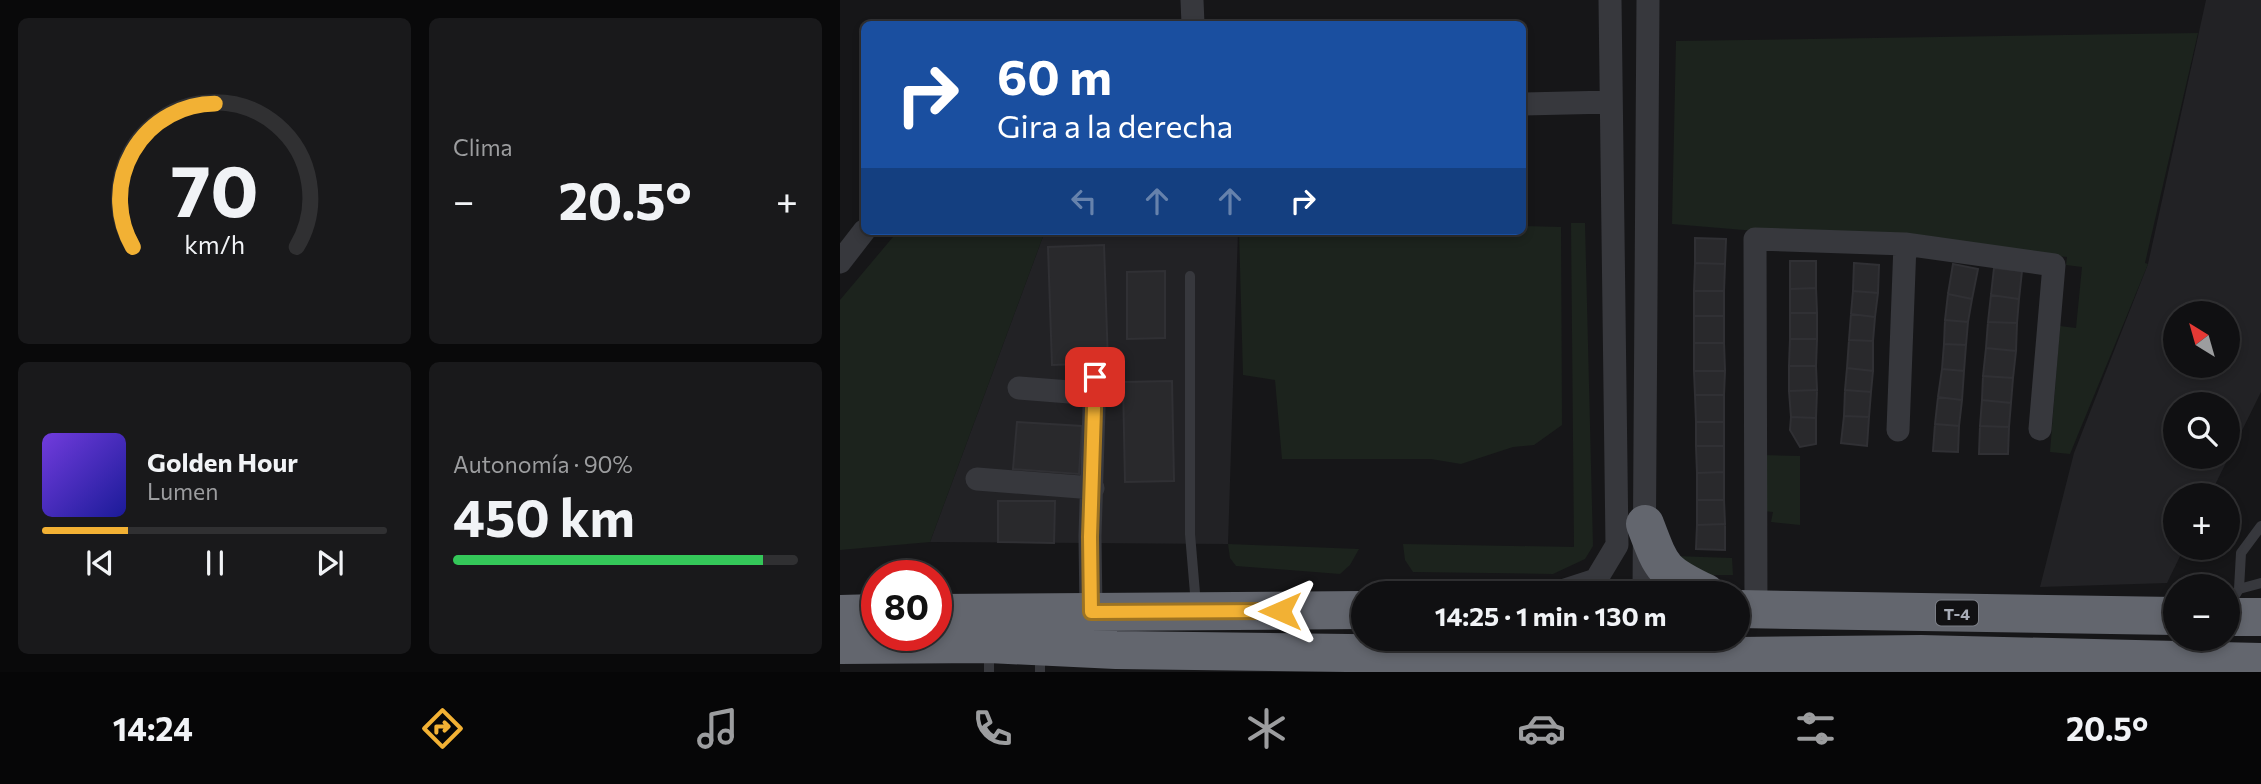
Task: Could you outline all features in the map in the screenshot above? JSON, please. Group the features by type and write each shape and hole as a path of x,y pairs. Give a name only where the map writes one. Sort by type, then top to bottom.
{"highway":[{"path":"1645,524 1659,563 1668,573 1683,581"},
{"name":"T-4","path":"1750,609 2163,616"},
{"path":"952,613 1351,610"},
{"path":"840,614 861,613"},
{"path":"840,645 989,658 1040,659 1638,664 2261,662"}],"street":[{"path":"1192,0 1193,21"},
{"path":"1593,581 1617,545 1610,0"},
{"path":"1644,581 1648,0"},
{"path":"1526,104 1611,102"},
{"path":"840,262 861,235"},
{"path":"1744,581 1755,239 1905,244 2054,265 2040,429"},
{"path":"1898,430 1905,244"},
{"path":"1018,388 1095,385 1090,537 1091,612"},
{"path":"977,479 1093,488"}],"lane":[{"path":"1190,276 1190,534 1197,611"},
{"path":"2242,608 2241,553 2261,526"},
{"path":"2242,608 2261,583"}],"shaded area":[{"path":"2206,0 2261,0 2261,392 2240,434 2240,392 2163,392 2163,469 2223,469 2216,483 2163,483 2163,560 2178,560 2171,574 2163,574 2163,583 2040,587 2074,453 2148,264"},
{"path":"2198,33 2145,263 2148,264 2070,454 2050,452 2060,326 2076,328 2082,267 2066,265 2067,257 1672,224 1676,41"},
{"path":"1571,223 1585,223 1593,546 1585,559 1553,574 1413,572 1405,560 1403,544 1574,547"},
{"path":"1526,226 1561,227 1562,425 1534,445 1513,447 1461,464 1431,459 1282,459 1275,380 1243,375 1239,235 1526,235"},
{"path":"895,235 1044,235 930,542 840,550 840,300"},
{"path":"1044,235 1238,235 1228,544 930,542"},
{"path":"1763,455 1800,456 1800,525 1771,522 1773,512 1763,511"},
{"path":"1228,544 1359,549 1350,565 1340,574 1236,566 1230,558"},
{"path":"1675,556 1732,558 1733,575 1697,575"}],"building":[{"path":"1695,238 1726,239 1725,264 1695,263"},
{"path":"1104,245 1108,363 1052,365 1048,247"},
{"path":"1790,261 1816,261 1816,288 1790,289"},
{"path":"1695,263 1725,264 1724,291 1694,291"},
{"path":"1854,263 1879,265 1878,293 1853,291"},
{"path":"1953,264 1978,269 1972,299 1948,294"},
{"path":"1994,268 2022,271 2019,299 1991,295"},
{"path":"1165,271 1165,338 1127,339 1127,272"},
{"path":"1816,288 1817,313 1790,313 1790,289"},
{"path":"1694,291 1724,291 1724,316 1694,316"},
{"path":"1853,291 1878,293 1875,317 1851,314"},
{"path":"1948,294 1972,299 1968,322 1945,320"},
{"path":"1991,295 2019,299 2017,323 1988,322"},
{"path":"1790,313 1817,313 1817,339 1790,339"},
{"path":"1851,314 1875,317 1873,341 1849,340"},
{"path":"1694,316 1724,316 1724,343 1694,343"},
{"path":"1945,320 1968,322 1966,345 1944,344"},
{"path":"1988,322 2017,323 2016,351 1986,348"},
{"path":"1790,339 1817,339 1816,366 1789,366"},
{"path":"1849,340 1873,341 1873,371 1847,368"},
{"path":"1694,343 1724,343 1725,371 1694,371"},
{"path":"1944,344 1966,345 1964,371 1942,369"},
{"path":"1986,348 2016,351 2013,378 1983,376"},
{"path":"1789,366 1816,366 1817,390 1789,391"},
{"path":"1847,368 1873,371 1871,392 1845,390"},
{"path":"1942,369 1964,371 1962,400 1938,397"},
{"path":"1694,371 1725,371 1724,395 1695,395"},
{"path":"1983,376 2013,378 2011,403 1982,400"},
{"path":"1172,381 1174,481 1125,482 1123,382"},
{"path":"1817,390 1816,418 1791,417 1789,391"},
{"path":"1845,390 1871,392 1869,417 1844,416"},
{"path":"1695,395 1724,395 1724,422 1696,422"},
{"path":"1938,397 1962,400 1959,426 1935,424"},
{"path":"1982,400 2011,403 2009,427 1980,426"},
{"path":"1844,416 1869,417 1867,446 1841,443"},
{"path":"1791,417 1816,418 1816,444 1800,447 1790,430"},
{"path":"1017,422 1082,426 1079,474 1013,469"},
{"path":"1696,422 1724,422 1724,446 1696,446"},
{"path":"1935,424 1959,426 1958,452 1933,451"},
{"path":"1980,426 2009,427 2008,454 1979,454"},
{"path":"1696,446 1724,446 1724,472 1697,473"},
{"path":"1724,472 1724,500 1697,500 1697,473"},
{"path":"1697,500 1724,500 1725,524 1697,525"},
{"path":"998,501 1055,501 1054,543 998,542"},
{"path":"1725,524 1725,550 1696,549 1697,525"}],"route":[{"path":"1095,377 1090,537 1091,612 1280,611"}]}
